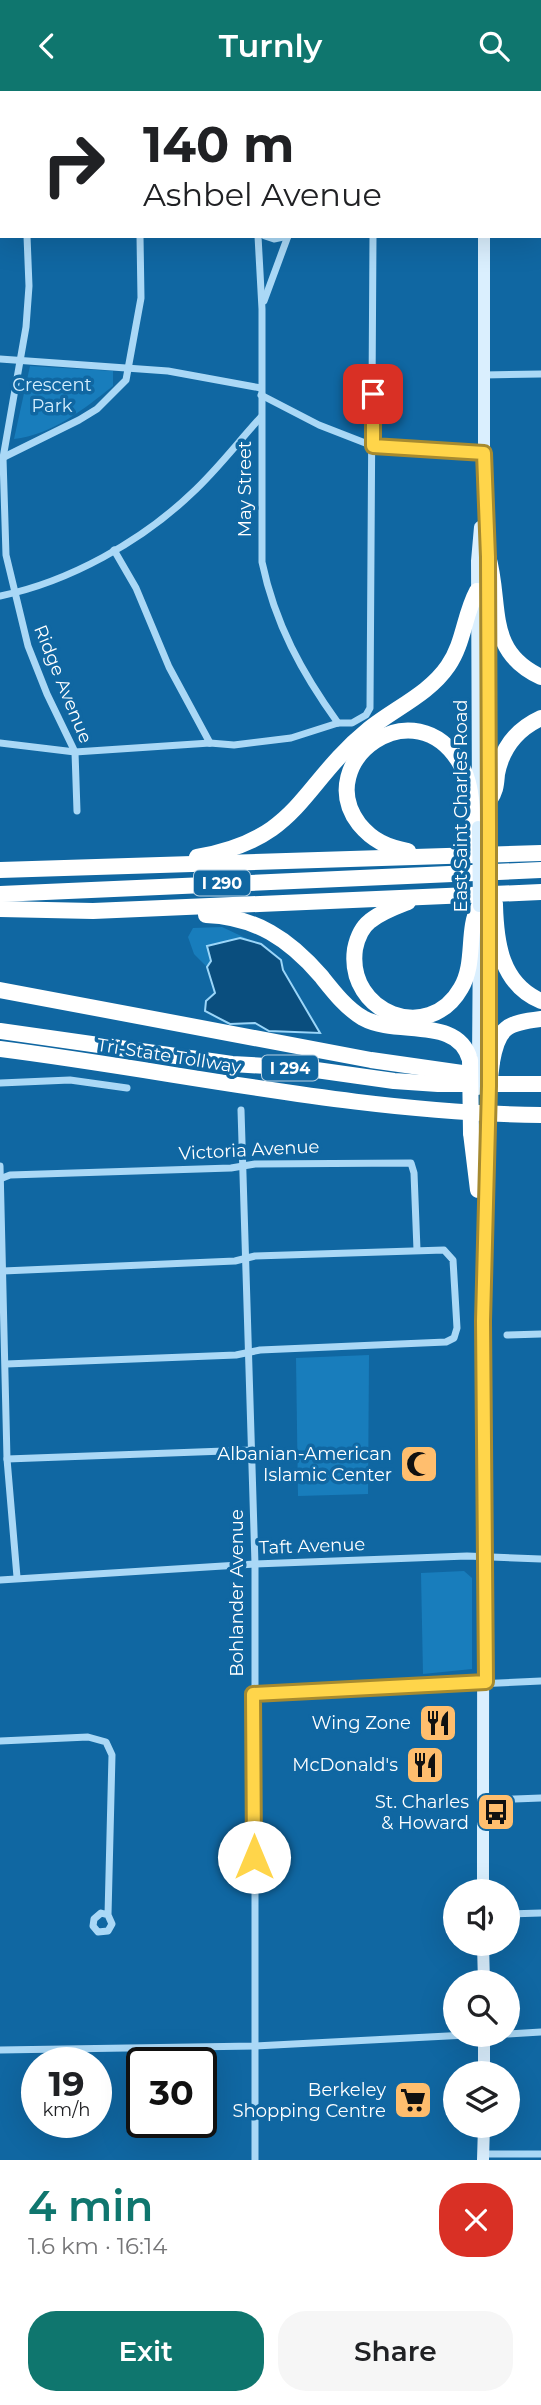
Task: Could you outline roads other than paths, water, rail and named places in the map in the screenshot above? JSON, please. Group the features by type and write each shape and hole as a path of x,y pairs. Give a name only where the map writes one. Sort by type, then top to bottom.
{"highway":[{"path":"488,557 495,580 499,636 520,665 541,677"},
{"path":"127,866 207,855 250,843 281,824 356,740 441,676 457,652 477,591"},
{"path":"489,800 495,792 500,761 507,747 521,730 541,718"},
{"path":"435,856 393,848 371,839 351,813 347,789 354,764 372,741 390,732 410,730 430,735 444,744 455,756 467,779 480,827 478,847"},
{"path":"520,854 541,845"},
{"name":"I 290","path":"0,870 541,853"},
{"name":"I 290","path":"0,894 541,870"},
{"path":"489,883 488,905 507,969 521,988 541,1000"},
{"path":"0,909 93,911 541,893"},
{"path":"420,897 368,922 356,942 354,968 365,996 386,1012 401,1017 430,1014 447,1004 461,988 469,965 473,918 488,905"},
{"path":"93,911 110,916 225,916 254,923 292,945 348,1007 362,1017 388,1027 449,1034 482,1061 489,1086"},
{"path":"0,990 371,1060 453,1070 523,1084"},
{"path":"478,1190 482,1061 501,1032 517,1023 541,1019"},
{"name":"Tri-State Tollway","path":"0,1031 232,1064 302,1068 394,1081 541,1083"},
{"name":"Tri-State Tollway","path":"0,1049 345,1102 438,1111 541,1115"}],"main road":[{"name":"East Saint Charles Road","path":"480,827 489,800 488,557 483,375 484,238"},
{"name":"East Saint Charles Road","path":"484,478 477,591 480,827 489,883"},
{"name":"East Saint Charles Road","path":"478,847 488,905 482,1061"},
{"path":"483,1879 486,1682 479,1134 489,1086"},
{"path":"478,1190 483,1321"},
{"path":"484,2138 484,2157"}],"street":[{"name":"Ridge Avenue","path":"27,238 29,286 22,359 1,458 3,517 14,594 34,663 75,752 77,811"},
{"path":"1,458 54,434 97,408 126,380 131,368 142,279 140,238"},
{"name":"May Street","path":"258,238 262,309 261,549 267,583 294,656 338,723"},
{"path":"262,309 287,238"},
{"path":"0,743 75,752 210,743 234,745 291,738 338,723 357,721 366,715 370,708 372,636 373,238"},
{"path":"0,359 193,375 261,391 319,425 373,446 484,453"},
{"path":"483,375 541,374"},
{"path":"0,596 14,594 114,551 193,492 261,416"},
{"path":"114,551 135,588 169,667 210,743"},
{"path":"0,1083 70,1080 127,1088"},
{"name":"Bohlander Avenue","path":"241,1110 255,1564 255,2160"},
{"name":"Victoria Avenue","path":"0,1179 10,1175 411,1163 414,1173 417,1250"},
{"path":"0,1166 7,1459 17,1577"},
{"path":"3,1271 417,1250 449,1253 453,1260 454,1338 446,1342 6,1364"},
{"path":"507,1335 541,1334"},
{"path":"7,1459 252,1450"},
{"name":"Taft Avenue","path":"0,1580 255,1564 485,1557 541,1559"},
{"path":"253,1694 541,1681"},
{"path":"0,1741 88,1737 106,1742 112,1755 108,1915"},
{"path":"484,1800 541,1798"},
{"path":"520,1914 541,1913"},
{"path":"520,2033 541,2032"},
{"path":"0,2050 255,2046 443,2036"},
{"path":"484,2157 541,2154"}],"place":[{"name":"Albanian-American Islamic Center","path":"419,1464"},
{"name":"Wing Zone","path":"438,1723"},
{"name":"McDonald's","path":"425,1765"},
{"name":"St. Charles & Howard","path":"496,1812"},
{"name":"Berkeley Shopping Centre","path":"413,2100"}],"park label":[{"name":"Crescent Park","path":"52,396"}]}
